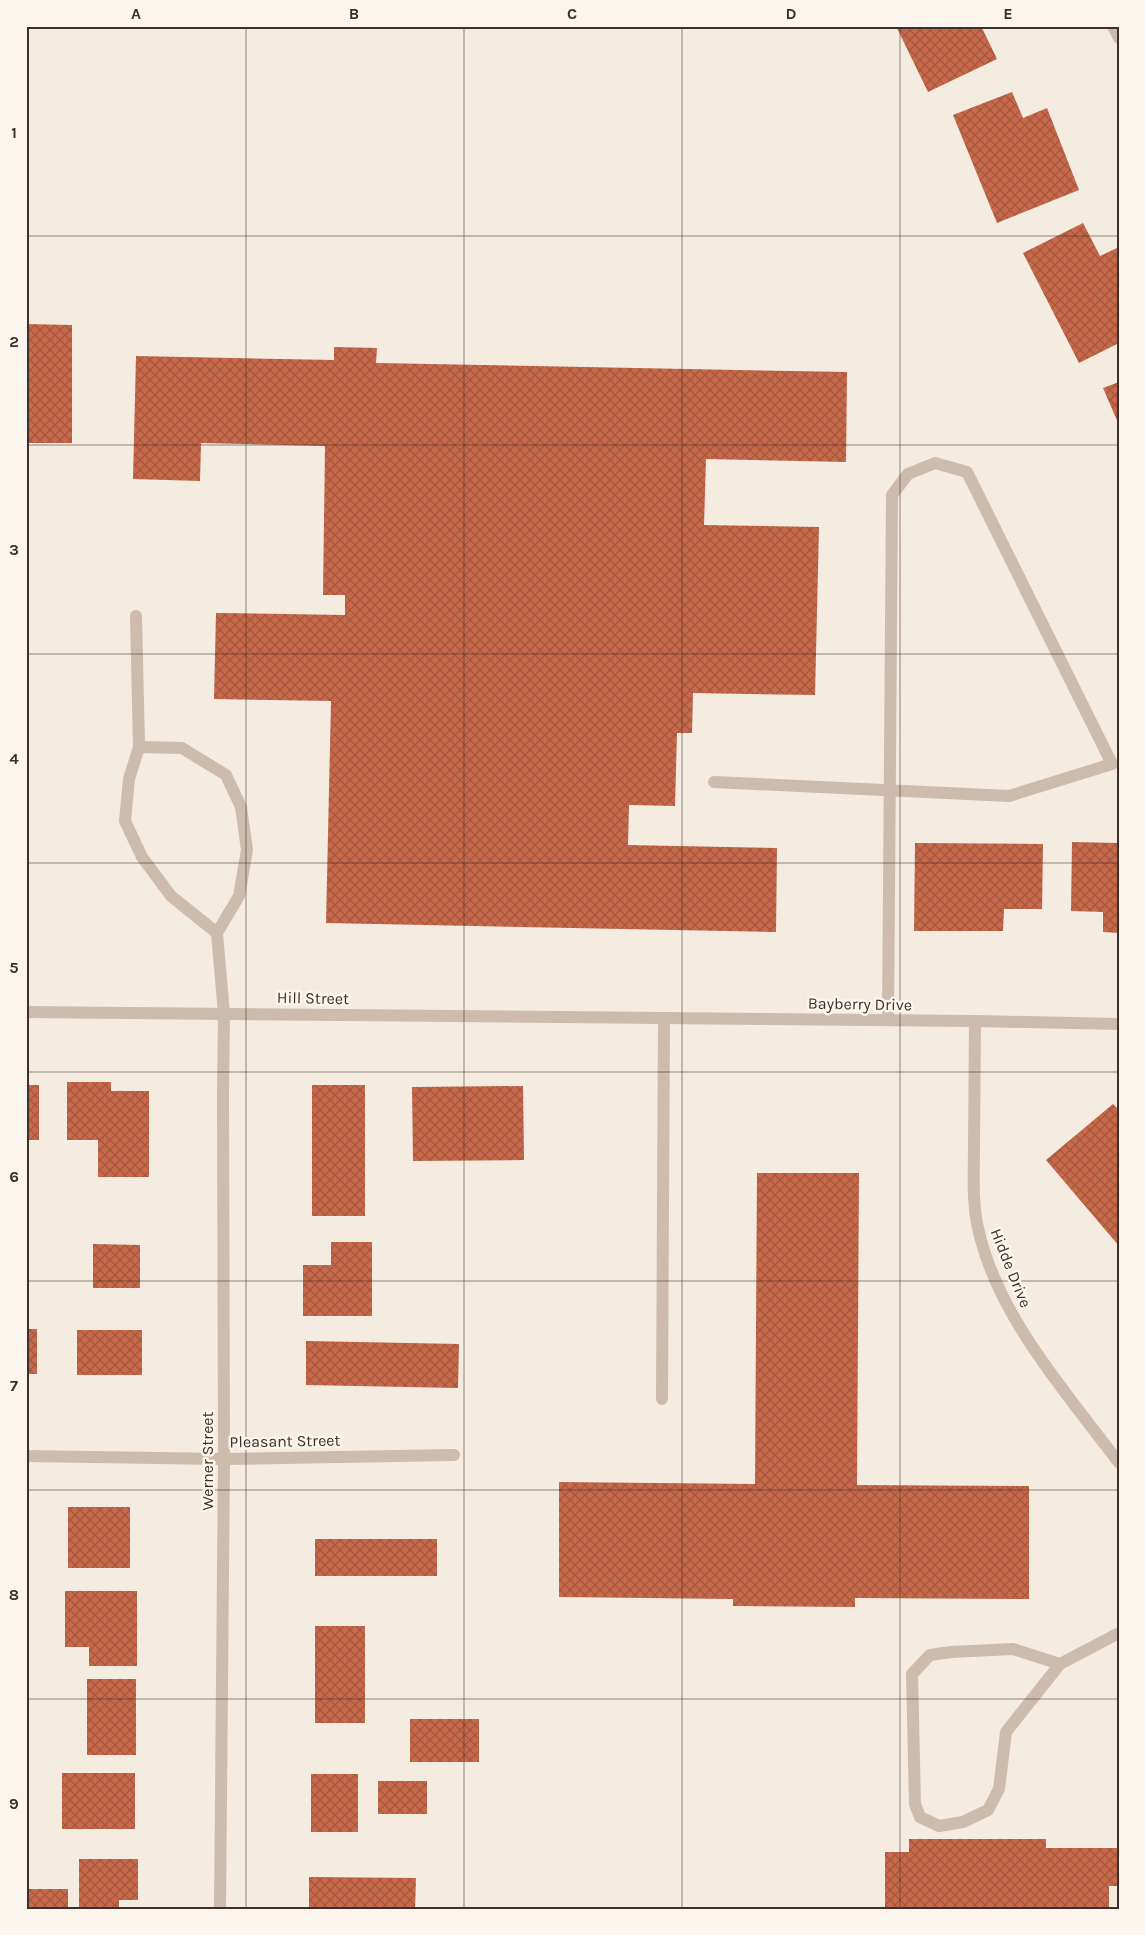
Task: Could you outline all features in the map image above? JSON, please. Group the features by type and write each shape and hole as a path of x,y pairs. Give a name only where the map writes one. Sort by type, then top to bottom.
{"street":[{"path":"1112,26 1119,38"},
{"path":"714,782 890,792 1009,796 1112,764 967,472 935,463 908,474 892,495 890,792 888,1020"},
{"path":"136,616 139,747 129,779 125,821 142,857 172,896 217,933 238,896 247,850 241,807 226,775 182,748 139,747"},
{"name":"Werner Street","path":"217,933 224,1014 224,1459 220,1909"},
{"name":"Hill Street","path":"26,1012 600,1017"},
{"name":"Bayberry Drive","path":"600,1017 1119,1024"},
{"path":"662,1399 664,1018"},
{"name":"Hidde Drive","path":"975,1021 974,1192 977,1227 984,1254 1010,1314 1119,1463"},
{"name":"Pleasant Street","path":"26,1456 224,1459 454,1455"},
{"path":"1060,1664 1013,1649 951,1652 930,1655 912,1674 915,1804 920,1817 939,1826 963,1822 988,1810 999,1789 1006,1732 1060,1664 1119,1633"}],"building":[{"path":"896,26 981,26 997,59 928,92"},
{"path":"1012,92 1023,118 1047,108 1079,190 997,223 953,115"},
{"path":"1083,223 1100,256 1119,247 1119,343 1079,363 1023,253"},
{"path":"26,324 72,325 72,443 26,443"},
{"path":"334,347 377,348 376,363 847,372 846,462 706,459 704,525 819,527 815,695 693,693 692,733 677,733 675,806 629,805 628,845 777,848 776,932 326,923 331,701 214,699 216,613 345,615 345,595 323,595 325,446 201,443 200,481 133,479 136,356 334,360"},
{"path":"1119,382 1119,425 1103,388"},
{"path":"1072,842 1119,843 1119,933 1103,932 1103,912 1071,911"},
{"path":"915,843 1043,844 1042,909 1004,909 1003,931 914,931"},
{"path":"67,1082 111,1082 111,1091 149,1091 149,1177 98,1177 98,1140 67,1140"},
{"path":"26,1085 39,1085 39,1140 26,1140"},
{"path":"312,1085 365,1085 365,1216 312,1216"},
{"path":"523,1086 524,1160 413,1161 412,1087"},
{"path":"1113,1104 1119,1110 1119,1246 1046,1160"},
{"path":"757,1173 859,1173 857,1485 1029,1486 1029,1599 855,1598 855,1607 733,1606 733,1599 559,1597 559,1482 755,1484"},
{"path":"331,1242 372,1242 372,1316 303,1316 303,1265 331,1265"},
{"path":"93,1244 140,1245 140,1288 93,1288"},
{"path":"26,1329 37,1329 37,1374 26,1374"},
{"path":"77,1330 142,1330 142,1375 77,1375"},
{"path":"306,1341 459,1344 458,1388 306,1385"},
{"path":"68,1507 130,1507 130,1568 68,1568"},
{"path":"315,1539 437,1539 437,1576 315,1576"},
{"path":"65,1591 137,1591 137,1666 89,1666 89,1647 65,1647"},
{"path":"315,1626 365,1626 365,1723 315,1723"},
{"path":"87,1679 136,1679 136,1755 87,1755"},
{"path":"410,1719 479,1719 479,1762 410,1762"},
{"path":"62,1773 135,1773 135,1829 62,1829"},
{"path":"311,1774 358,1774 358,1832 311,1832"},
{"path":"378,1781 427,1781 427,1814 378,1814"},
{"path":"909,1839 1046,1839 1046,1848 1117,1848 1117,1882 1119,1882 1119,1886 1109,1886 1109,1909 885,1909 885,1852 909,1852"},
{"path":"79,1859 138,1859 138,1900 119,1900 119,1909 79,1909"},
{"path":"309,1877 416,1878 415,1909 309,1909"},
{"path":"26,1889 68,1889 68,1909 26,1909"}]}
